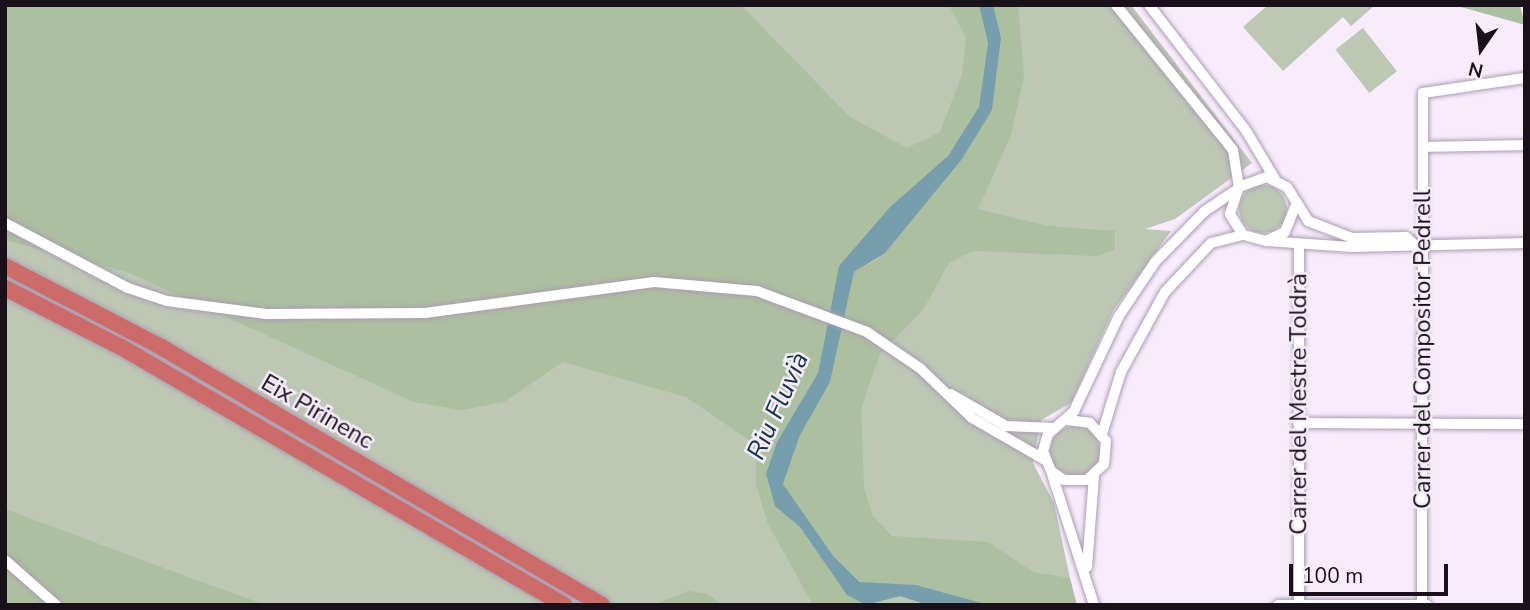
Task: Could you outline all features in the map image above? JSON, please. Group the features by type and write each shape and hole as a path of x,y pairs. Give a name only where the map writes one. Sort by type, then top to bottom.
{"highway":[{"name":"Eix Pirinenc","path":"5,266 161,347 602,605"},
{"name":"Eix Pirinenc","path":"5,288 121,347 564,605"}],"street":[{"path":"1116,5 1233,150 1237,189 1230,215 1243,235"},
{"path":"1149,5 1245,129 1275,179 1291,193 1295,207 1308,221 1352,238 1406,237 1418,243"},
{"name":"Carrer del Compositor Pedrell","path":"1422,604 1418,243 1423,93 1525,78"},
{"path":"1423,147 1525,145"},
{"path":"1067,420 1119,316 1155,262 1205,211 1252,178 1275,179"},
{"path":"1266,241 1285,232 1295,207"},
{"path":"5,223 128,288 167,301 266,314 425,313 608,286 731,286 823,311 910,362 972,418 1045,460"},
{"path":"1087,573 1094,477 1107,457 1102,434 1121,372 1165,292 1203,248 1243,235 1299,246 1525,243"},
{"name":"Carrer del Mestre Toldrà","path":"1299,246 1299,603"},
{"path":"945,391 1006,426 1054,428"},
{"path":"1094,605 1087,573 1045,460 1045,443 1054,428 1067,420 1083,420 1102,434"},
{"path":"1298,423 1525,424"},
{"path":"1051,471 1071,482 1094,477"},
{"path":"5,560 56,605"},
{"path":"1278,605 1427,605"}],"green space":[{"path":"5,5 1131,5 1252,163 1175,219 1145,229 1171,231 1113,311 1071,403 1041,420 1033,463 1054,503 1070,578 1061,577 1059,605 5,605"},
{"path":"5,5 741,5 850,117 907,148 940,132 962,75 966,38 949,5 979,5 988,43 979,107 948,156 890,207 839,266 818,373 777,442 766,478 775,506 800,527 847,595 866,605 813,605 768,524 756,485 756,445 686,397 563,362 504,402 462,410 414,402 127,272 5,240"},
{"path":"993,5 1018,5 1024,76 1011,135 978,209 1048,226 1115,231 1115,249 1099,256 973,251 949,263 923,310 880,354 861,409 864,488 872,515 892,536 988,542 1033,572 1070,578 1077,605 989,605 916,585 864,584 834,557 783,484 800,435 830,382 854,272 878,259 962,159 992,110 1001,38"},
{"path":"1268,5 1374,6 1351,26 1343,17 1283,71 1243,27"},
{"path":"1454,5 1520,5 1525,25"},
{"path":"1363,28 1397,71 1369,93 1335,50"},
{"path":"1263,185 1280,192 1287,209 1280,226 1263,233 1246,226 1239,209 1246,192"},
{"path":"1075,426 1092,434 1100,451 1092,468 1075,476 1058,468 1050,451 1058,434"},
{"path":"5,509 196,580 266,605 5,605"},
{"path":"688,591 707,594 722,605 653,605"}],"water":[{"path":"979,5 993,5 1001,38 992,110 962,159 885,253 854,272 830,382 800,435 783,484 834,557 860,582 916,585 989,605 928,605 900,596 866,605 847,595 800,527 775,506 766,474 777,442 818,373 839,266 890,207 948,156 979,107 988,43"}],"water label":[{"name":"Riu Fluvià","path":"778,406"}]}
